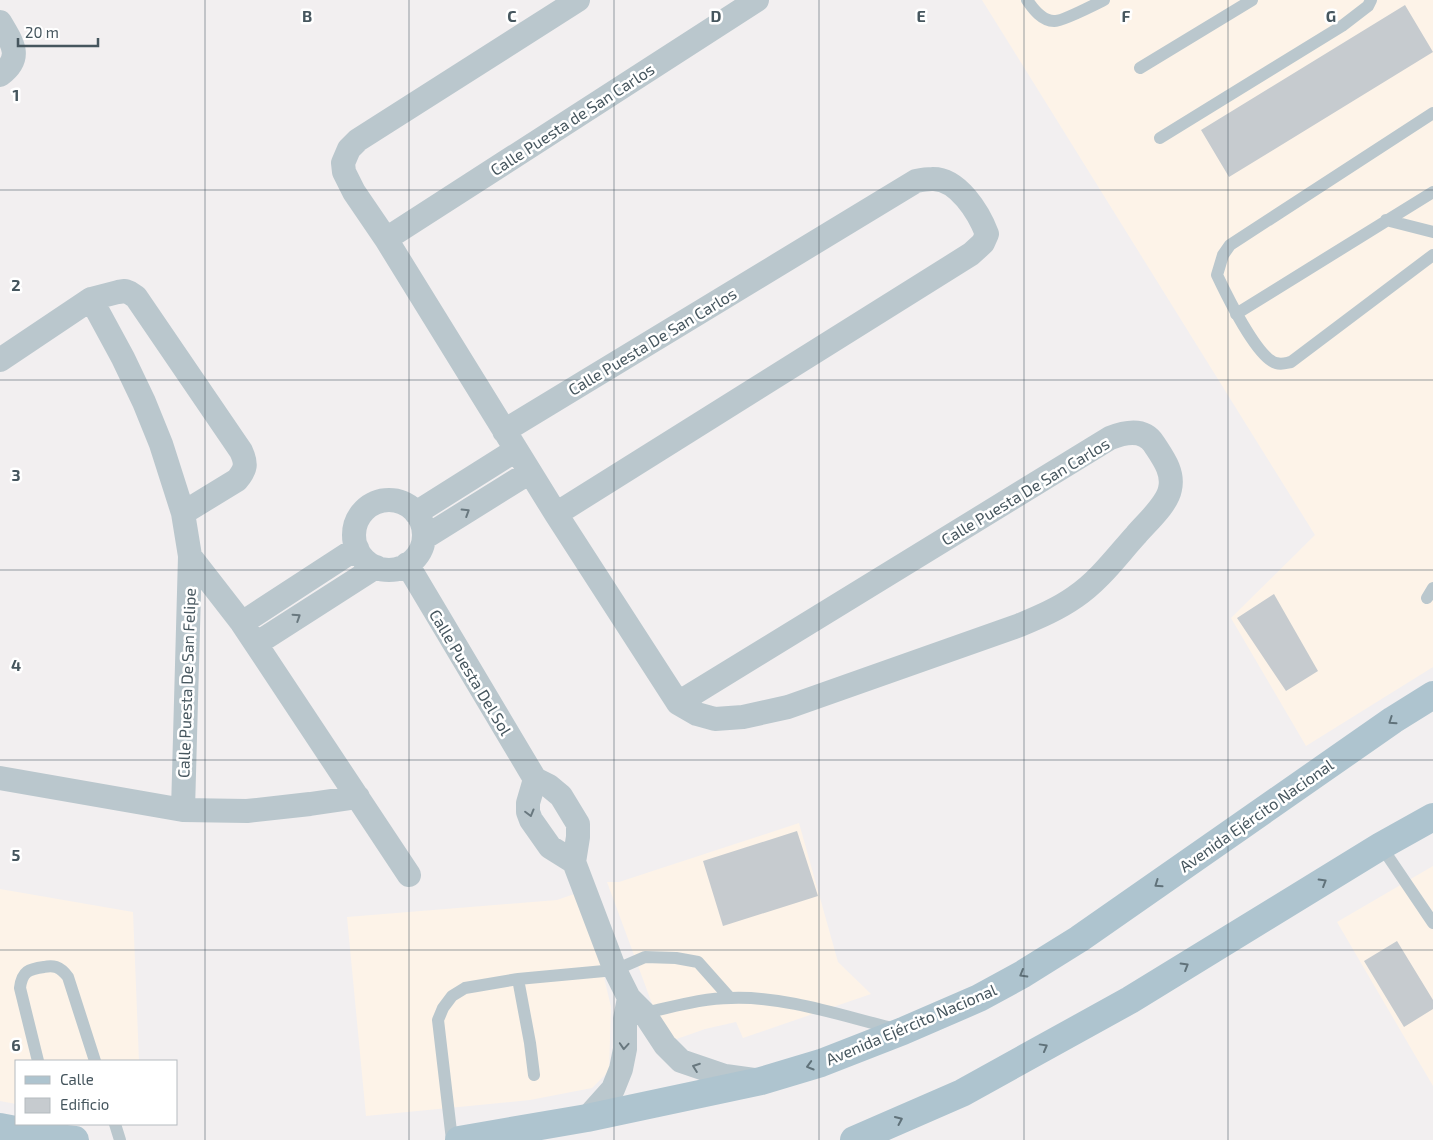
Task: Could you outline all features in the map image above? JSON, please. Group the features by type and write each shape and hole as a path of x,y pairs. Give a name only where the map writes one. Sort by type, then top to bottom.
{"main road":[{"name":"Avenida Ejército Nacional","path":"459,1140 586,1118 760,1080 821,1063 980,998 1079,939 1393,720 1433,695"},
{"path":"854,1140 962,1093 1130,1000 1381,846 1433,817"},
{"path":"0,1127 62,1134"}],"street":[{"name":"Calle Puesta De San Carlos","path":"578,0 358,140 349,148 345,156 343,163 344,172 354,192 386,238 556,514 678,702 696,714 715,719 743,717 788,707 1020,625 1053,610 1075,597 1096,580 1162,505 1170,490 1170,477 1166,463 1151,438 1137,432 1122,433 1110,438 678,702"},
{"name":"Calle Puesta de San Carlos","path":"386,238 757,0"},
{"path":"0,22 11,41 14,58 9,67 0,75"},
{"name":"Calle Puesta De San Carlos","path":"416,513 510,440 916,181 933,178 947,182 963,194 982,220 987,234 983,243 971,254 556,514"},
{"path":"0,360 91,299 124,291 136,297 241,451 244,459 243,473 237,480 183,512"},
{"name":"Calle Puesta De San Felipe","path":"91,299 144,402 161,444 183,512 190,556 183,810"},
{"path":"424,538 530,472"},
{"path":"392,500 412,508 419,517 423,527 424,538 422,548 416,557 398,569 386,570 366,561 357,548 354,532 363,512 371,505 381,501 392,500"},
{"path":"242,623 357,548"},
{"name":"Calle Puesta De San Felipe","path":"190,556 242,623 409,875"},
{"name":"Calle Puesta Del Sol","path":"407,564 535,779 549,786 561,796 578,824 574,862 615,970 637,1005 665,1045 682,1061 725,1076 760,1080"},
{"path":"256,644 376,567"},
{"path":"0,778 183,810 247,811 358,796"},
{"path":"535,779 528,803 528,812 550,847 574,862"},
{"path":"586,1118 613,1088 621,1069 625,1049 625,1019 637,1005"}],"lane":[{"path":"1027,0 1044,19 1055,22 1104,0"},
{"path":"1140,68 1252,0"},
{"path":"1160,138 1342,26 1368,6 1371,0"},
{"path":"1433,114 1230,245 1223,255 1218,275 1236,314 1266,358 1275,363 1283,364 1291,362 1433,255"},
{"path":"1236,314 1433,192"},
{"path":"1386,220 1433,232"},
{"path":"1381,846 1433,923"},
{"path":"452,1140 438,1020 443,1008 452,996 465,988 518,979 615,970 644,958 676,958 698,962 730,998"},
{"path":"38,1060 20,988 21,980 30,968 48,966 56,967 68,977 95,1060"},
{"path":"518,979 534,1076"},
{"path":"637,1005 730,998 762,999 794,1004 903,1031"},
{"path":"115,1125 120,1140"}],"shaded area":[{"path":"982,0 1433,0 1433,667 1306,746 1231,618 1315,535"},
{"path":"799,823 838,962 871,994 743,1038 736,1022 705,1029 674,1040 661,1028 607,882 619,882"},
{"path":"1433,866 1433,1086 1337,922"},
{"path":"0,889 133,912 139,1060 15,1060 15,1104 0,1101"},
{"path":"574,894 597,947 611,1007 609,1071 592,1088 530,1100 366,1116 347,917 557,900"}],"building":[{"path":"1405,5 1433,52 1229,177 1201,130"},
{"path":"1274,594 1318,671 1286,691 1237,618"},
{"path":"797,831 818,896 723,926 703,861"},
{"path":"1397,941 1433,1000 1433,1009 1404,1027 1364,961"}]}
